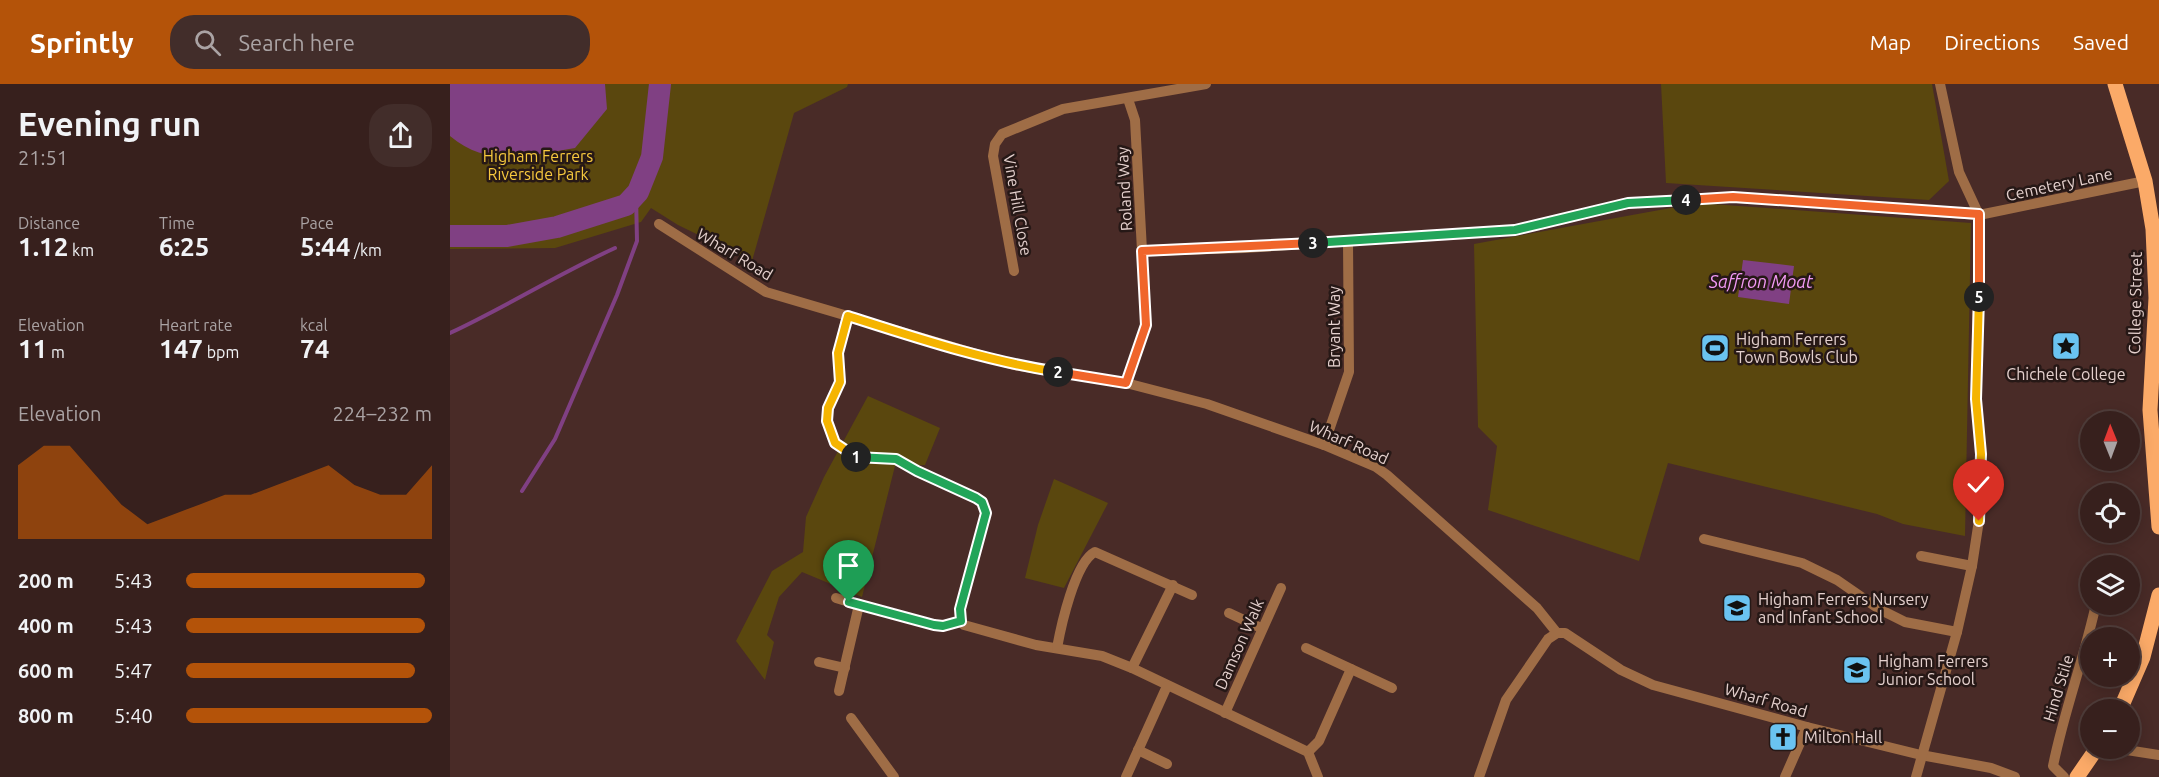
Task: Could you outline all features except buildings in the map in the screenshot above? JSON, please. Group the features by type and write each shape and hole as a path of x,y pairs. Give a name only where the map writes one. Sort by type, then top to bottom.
{"main road":[{"name":"College Street","path":"2115,84 2145,181 2153,229 2156,273 2150,410 2159,527"},
{"path":"2125,699 2143,657 2159,599"},
{"path":"2077,777 2089,759"}],"street":[{"name":"Vine Hill Close","path":"1014,271 993,156 994,144 1002,134 1063,109 1206,84"},
{"path":"1916,777 1957,633 1972,566 1980,507 1981,454 1976,399 1979,214 1959,172 1940,84"},
{"name":"Roland Way","path":"1126,383 1146,325 1135,120 1128,99"},
{"name":"Cemetery Lane","path":"1142,251 1515,230 1628,203 1733,197 1979,214 2145,181"},
{"name":"Wharf Road","path":"659,224 766,292 1014,365 1126,383 1207,404 1324,445 1376,467 1537,608 1557,633 1565,633 1621,670 1653,685 1921,755 1976,764 2015,777"},
{"name":"Bryant Way","path":"1324,445 1349,372 1348,241"},
{"path":"848,316 838,353 840,382 828,408 827,421 835,443 855,457 896,459 976,498 985,507 986,513 960,609 961,621"},
{"path":"1704,539 1802,563 1837,580 1879,609 1905,622 1957,633"},
{"path":"1057,648 1070,598 1089,555 1102,553 1192,595"},
{"path":"1921,556 1972,566"},
{"path":"1132,668 1173,585"},
{"name":"Damson Walk","path":"1225,713 1261,628 1281,588"},
{"path":"836,598 934,625 943,626 961,621 979,630 1102,656 1308,752 1318,777"},
{"path":"839,691 859,605"},
{"path":"1229,613 1261,628"},
{"name":"Hind Stile","path":"2064,777 2053,766 2067,705 2087,645 2094,615"},
{"path":"1479,777 1506,700 1548,639 1557,633"},
{"path":"1306,648 1392,688"},
{"path":"819,662 845,668"},
{"path":"1308,752 1319,741 1352,669"},
{"path":"1126,777 1167,686"},
{"path":"851,718 893,777"},
{"path":"1785,777 1807,727"},
{"path":"1138,750 1167,764"},
{"path":"2140,752 2159,755"}],"green space":[{"name":"Higham Ferrers Riverside Park","path":"450,84 848,84 847,87 794,113 752,261 678,225 651,208 641,222 555,248 450,249"},
{"path":"1661,84 1932,84 1949,181 1929,200 1666,183"},
{"path":"1698,203 1971,223 1965,536 1903,524 1877,514 1668,463 1639,561 1488,510 1497,446 1478,427 1474,244"},
{"path":"868,396 940,428 925,465 895,466 862,597 802,572 779,597 767,635 774,642 765,680 736,641 772,571 803,552 806,517 824,477"},
{"path":"1054,479 1108,503 1064,588 1025,578 1038,525"}],"water":[{"path":"450,84 605,84 607,109 575,148 526,156 495,156 480,153 450,136"},
{"name":"Saffron Moat","path":"1743,260 1794,266 1789,304 1738,297"}],"waterway":[{"path":"450,236 507,236 557,227 626,205 638,192 652,157 660,84"},
{"path":"522,491 555,439 617,295 637,241 636,195"},
{"path":"450,333 615,248"}],"place":[{"name":"Chichele College","path":"2066,346"},
{"name":"Higham Ferrers Town Bowls Club","path":"1715,348"},
{"name":"Higham Ferrers Nursery and Infant School","path":"1737,608"},
{"name":"Higham Ferrers Junior School","path":"1857,670"},
{"name":"Milton Hall","path":"1783,737"}],"route":[{"path":"849,602 934,625 943,626 961,621 960,609 986,513 982,502 976,498 896,459 885,456 855,457 835,443 827,421 828,408 840,382 838,353 848,316 1014,365 1126,383 1146,325 1142,251 1245,248 1515,230 1628,203 1733,197 1979,214 1976,399 1981,454 1979,521"}]}
